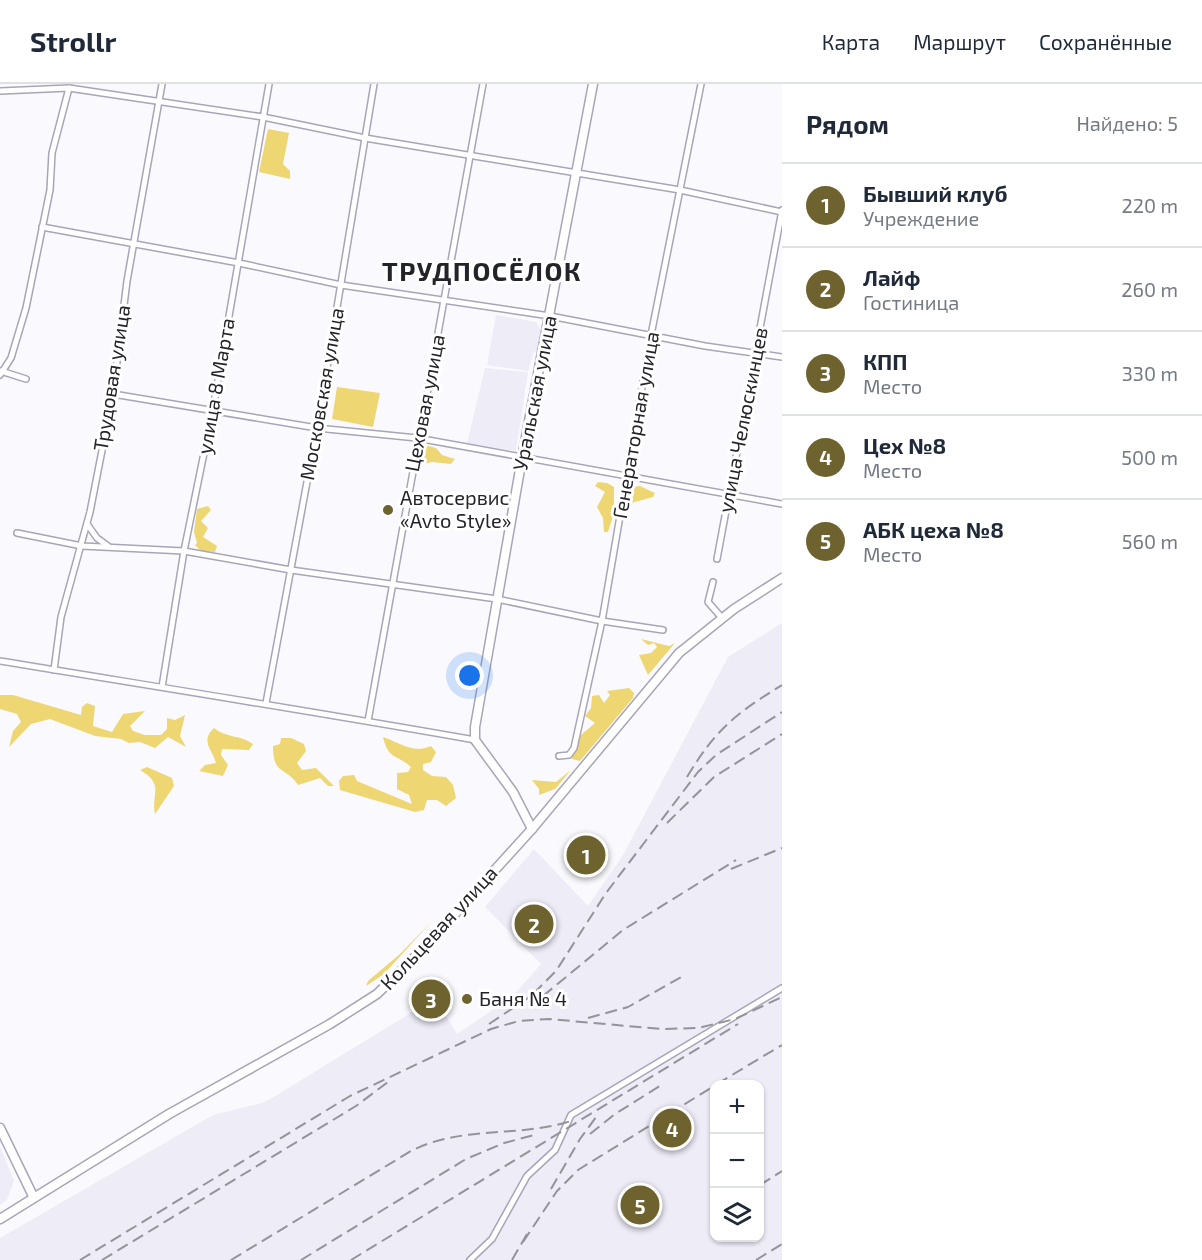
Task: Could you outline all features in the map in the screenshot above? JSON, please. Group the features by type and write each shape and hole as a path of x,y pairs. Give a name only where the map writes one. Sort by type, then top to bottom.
{"street":[{"name":"Трудовая улица","path":"54,670 61,617 82,546 113,394 134,245 162,84"},
{"name":"улица 8 Марта","path":"162,687 184,551 213,409 269,84"},
{"name":"Московская улица","path":"266,703 317,428 374,84"},
{"name":"Цеховая улица","path":"368,721 417,438 445,299 483,84"},
{"name":"Уральская улица","path":"475,740 522,458 593,84"},
{"name":"Генераторная улица","path":"559,756 569,755 574,748 602,621 651,335 701,84"},
{"path":"0,90 12,86 33,91 69,88 263,117 365,138 576,171 782,211"},
{"path":"26,379 1,372 10,358 26,308 50,190 52,153 69,88"},
{"name":"улица Челюскинцев","path":"717,559 782,211"},
{"path":"42,227 239,263 340,285 550,316 782,357"},
{"path":"113,394 317,428 417,438 627,478 782,504"},
{"path":"87,524 97,538 110,547"},
{"path":"17,533 82,546 184,551 291,570 497,599 602,621 663,630"},
{"name":"Кольцевая улица","path":"0,1219 179,1108 330,1024 377,994 424,948 532,829 679,653 722,618 782,578"},
{"path":"712,582 708,602 722,618"},
{"path":"0,661 119,683 162,687 266,703 475,740 513,792 532,829"},
{"path":"470,1260 492,1239 527,1176 559,1144 571,1115 782,988"},
{"path":"0,1128 34,1198"}],"shaded area":[{"path":"268,129 289,133 283,164 290,171 290,179 259,172"},
{"path":"496,315 536,322 542,332 539,347 533,354 528,371 487,365"},
{"path":"485,368 528,372 516,451 467,443"},
{"path":"337,387 380,393 373,427 332,419"},
{"path":"429,446 436,448 442,455 455,459 451,464 432,462 421,465 417,456 420,448"},
{"path":"598,482 614,487 614,513 608,532 604,532 603,518 597,507 605,492 595,486"},
{"path":"640,486 655,493 653,497 631,503 626,501 628,491 632,487"},
{"path":"208,506 211,510 201,521 208,528 203,537 217,546 215,552 201,551 195,545 197,543 194,532 197,509"},
{"path":"782,623 782,1260 0,1260 0,1238 213,1115 262,1103 272,1098 427,1003 423,996 429,992 432,993 457,1034 513,996 541,964 485,907 534,849 588,906 623,855 728,657"},
{"path":"641,639 669,646 675,643 648,675 639,655 651,653 657,647 654,643 648,645"},
{"path":"629,688 634,693 633,698 580,761 572,759 571,753 575,743 595,723 585,716 591,708 592,696 599,695 604,703 610,695 607,691"},
{"path":"0,695 13,695 81,715 82,707 87,703 95,706 93,726 112,732 123,714 145,711 130,726 133,731 145,735 161,735 167,729 167,718 175,720 185,715 180,736 186,747 168,737 155,748 140,742 129,743 121,739 95,736 50,719 31,724 9,747 13,731 21,722 17,714 0,709"},
{"path":"214,728 253,744 249,750 222,749 221,755 228,765 223,776 199,771 205,765 216,763 207,741"},
{"path":"383,737 412,748 431,746 436,752 431,762 423,764 423,770 432,776 446,777 453,785 456,798 446,806 437,800 427,800 424,810 415,812 340,790 339,781 343,776 354,775 357,781 412,804 409,795 397,789 397,773 408,772 411,767 390,753"},
{"path":"281,738 291,738 304,744 306,751 297,763 302,770 316,768 334,786 328,786 320,778 298,785 281,770 275,762 273,746 280,744"},
{"path":"147,767 172,778 174,786 155,814 155,785 148,775 140,770"},
{"path":"571,770 555,789 539,795 539,789 532,780 556,782"},
{"path":"432,921 384,974 366,986 368,981 400,954"},
{"path":"0,1146 14,1181 7,1200 0,1205"}],"railway":[{"path":"687,777 717,734 739,714 782,685"},
{"path":"489,1024 531,996 556,971 606,893 698,772 716,755 782,712"},
{"path":"667,823 714,777 782,734"},
{"path":"731,869 782,848"},
{"path":"543,996 623,930 736,860"},
{"path":"588,1018 628,1007 683,976"},
{"path":"80,1260 350,1096 491,1029 519,1021 549,1019 661,1029 698,1028 735,1019 782,997"},
{"path":"351,1260 738,1024"},
{"path":"724,1080 782,1045"},
{"path":"102,1260 356,1106 388,1082"},
{"path":"590,1134 615,1114 663,1084"},
{"path":"523,1242 557,1191 578,1170 710,1088"},
{"path":"551,1189 580,1139 599,1113"},
{"path":"231,1260 411,1151 430,1143 450,1138 531,1129 571,1121"},
{"path":"301,1260 466,1159 504,1143 538,1134"},
{"path":"764,1182 782,1171"},
{"path":"512,1260 527,1234"},
{"path":"756,1260 782,1244"}],"place":[{"name":"Автосервис «Avto Style»","path":"388,510"},
{"name":"Бывший клуб","path":"586,855"},
{"name":"Лайф","path":"534,924"},
{"name":"КПП","path":"431,999"},
{"name":"Баня № 4","path":"467,999"},
{"name":"Цех №8","path":"672,1128"},
{"name":"АБК цеха №8","path":"640,1205"}],"district":[{"name":"ТРУДПОСЁЛОК","path":"482,272"}]}
